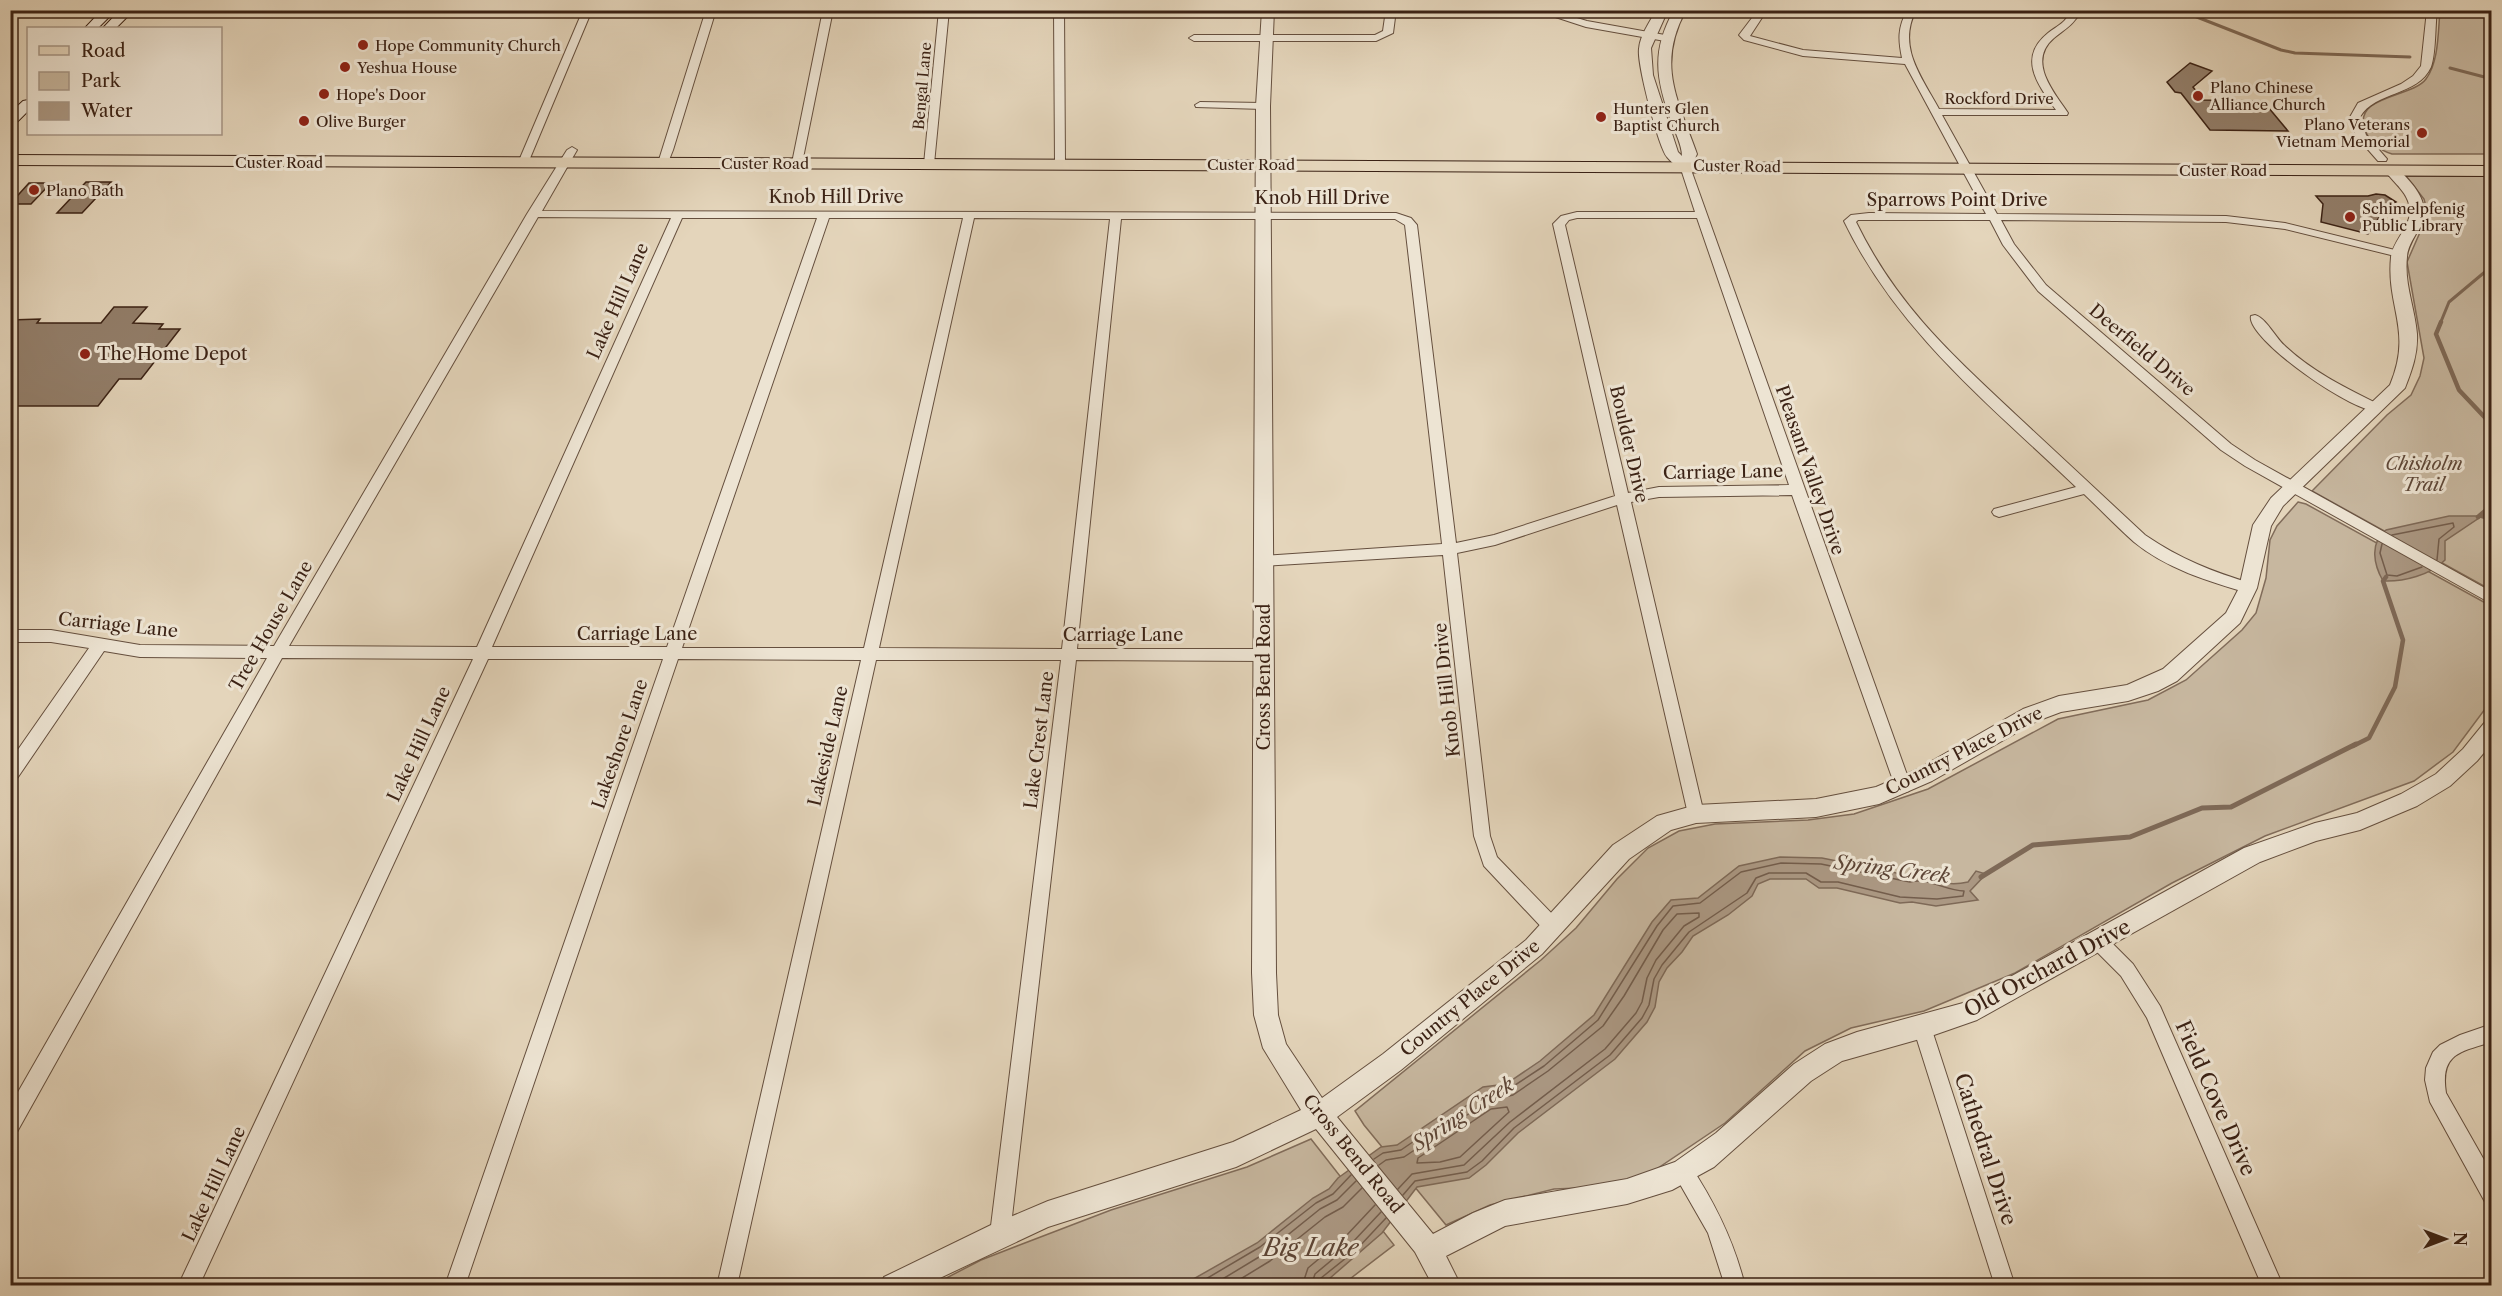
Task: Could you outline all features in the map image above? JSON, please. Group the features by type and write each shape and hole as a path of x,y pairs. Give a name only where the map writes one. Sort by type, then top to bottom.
{"main road":[{"path":"92,27 110,10"},
{"path":"110,27 128,10"},
{"path":"10,103 26,98"},
{"path":"10,121 26,98"},
{"name":"Custer Road","path":"10,148 526,157"},
{"name":"Custer Road","path":"10,159 1682,158 2387,165 2492,171"},
{"name":"Custer Road","path":"2387,165 2492,158"}],"street":[{"path":"526,157 588,10"},
{"path":"666,157 711,10"},
{"path":"799,157 828,10"},
{"name":"Bengal Lane","path":"930,158 944,10"},
{"path":"1059,10 1060,158"},
{"name":"Cross Bend Road","path":"1268,10 1263,106 1264,973 1266,1015 1275,1048 1303,1094 1344,1141 1430,1250 1448,1286"},
{"path":"1194,38 1382,37 1388,33 1391,10"},
{"path":"1538,10 1586,24 1665,38"},
{"name":"Pleasant Valley Drive","path":"1662,10 1645,48 1648,82 1682,158 1903,786"},
{"name":"Pleasant Valley Drive","path":"1680,10 1665,38 1662,61 1682,158"},
{"path":"1763,10 1744,35 1752,40 1826,56 1908,61"},
{"name":"Deerfield Drive","path":"1912,10 1904,25 1903,39 1908,61 1962,162 2023,266 2065,310 2226,447 2291,489 2492,599"},
{"name":"Rockford Drive","path":"1936,112 2063,113 2039,76 2036,55 2041,45 2074,18 2076,10"},
{"path":"2280,10 2304,13 2319,10"},
{"path":"2387,165 2361,136 2355,117 2362,105 2405,87 2417,78 2427,62 2432,10"},
{"path":"1648,82 1665,82"},
{"path":"1200,105 1263,106"},
{"name":"Tree House Lane","path":"10,1125 278,652 568,157"},
{"name":"Country Place Drive","path":"893,1286 1000,1234 1048,1214 1236,1154 1320,1114 1392,1062 1534,947 1621,852 1665,823 1696,814 1816,808 1846,804 1903,786 1925,776 2030,715 2059,704 2128,693 2170,675 2233,618 2248,588 2262,525 2277,502 2397,388 2406,370 2410,354 2409,334 2398,269 2399,254 2416,220 2417,209 2414,198 2387,165"},
{"name":"Knob Hill Drive","path":"533,214 1396,216 1407,220 1411,225 1482,836 1490,861 1553,927"},
{"name":"Lake Hill Lane","path":"188,1286 483,653 485,643 678,215"},
{"name":"Lakeshore Lane","path":"455,1286 671,653 824,215"},
{"name":"Lakeside Lane","path":"727,1286 969,215"},
{"name":"Boulder Drive","path":"1696,814 1559,224 1565,218 1577,215 1701,215"},
{"name":"Lake Crest Lane","path":"1000,1234 1069,655 1116,216"},
{"name":"Sparrows Point Drive","path":"2248,588 2193,570 2165,556 2140,539 2085,489 1936,347 1908,317 1882,282 1850,221 1855,217 1869,216 1995,219 2226,219 2258,221 2399,254"},
{"path":"2255,319 2280,350 2304,369 2375,408"},
{"path":"1999,512 2085,489"},
{"name":"Carriage Lane","path":"1263,561 1449,549 1495,540 1623,499 1659,492 1797,490"},
{"name":"Carriage Lane","path":"10,636 51,636 140,651 1265,656"},
{"path":"10,775 100,644"},
{"name":"Old Orchard Drive","path":"1430,1250 1471,1226 1513,1210 1625,1193 1664,1181 1683,1172 1822,1059 1857,1043 1922,1027 1969,1012 2252,855 2315,832 2360,820 2409,800 2443,780 2470,755 2492,728"},
{"name":"Field Cove Drive","path":"2098,941 2131,975 2154,1012 2273,1286"},
{"name":"Cathedral Drive","path":"1922,1027 2005,1286"},
{"path":"2492,1033 2455,1046 2441,1054 2435,1064 2434,1083 2437,1095 2492,1195"},
{"path":"1683,1172 1716,1223 1735,1286"}],"green space":[{"path":"2440,11 2491,11 2491,154 2392,154 2376,145 2365,130 2363,119 2367,110 2375,103 2409,90 2426,79 2436,55"},
{"name":"Chisholm Trail","path":"2406,176 2491,176 2491,590 2312,491 2387,415 2411,395 2420,376 2424,358 2407,262 2428,214 2424,199"},
{"path":"2298,502 2306,504 2491,606 2491,701 2453,752 2414,781 2265,836 2172,883 2015,973 1924,1011 1851,1028 1805,1051 1725,1123 1655,1170 1605,1187 1554,1189 1490,1205 1446,1225 1364,1125 1355,1111 1541,960 1576,928 1617,879 1648,848 1679,831 1715,824 1808,820 1854,814 1928,789 2058,719 2148,700 2186,680 2242,630 2256,613 2266,578 2270,540 2277,526"},
{"path":"1311,1139 1394,1245 1342,1285 931,1286 981,1260 1017,1246 1111,1210 1247,1167"}],"water":[{"path":"2449,516 2482,516 2445,541 2445,560 2432,570 2399,580 2383,581 2377,568 2375,548 2377,541 2386,530"},
{"name":"Big Lake","path":"1780,857 1822,858 1911,876 1916,870 1934,881 1955,884 1968,882 1976,871 1986,874 1970,891 1978,900 1936,906 1912,902 1900,903 1837,888 1819,888 1806,879 1770,879 1758,884 1752,896 1728,915 1693,936 1667,968 1659,982 1655,1007 1647,1022 1615,1059 1518,1133 1486,1165 1469,1178 1417,1187 1382,1233 1322,1285 1181,1286 1257,1243 1313,1198 1329,1189 1338,1178 1381,1147 1397,1145 1483,1087 1506,1084 1540,1061 1594,1015 1652,922 1671,900 1698,898 1739,866"}],"building":[{"name":"Plano Chinese Alliance Church","path":"2190,63 2212,71 2193,87 2203,100 2263,101 2288,131 2210,130 2181,93 2175,92 2167,82"},
{"path":"86,182 111,182 82,213 57,213"},
{"name":"Plano Bath","path":"29,183 51,183 31,204 10,204"},
{"name":"Schimelpfenig Public Library","path":"2385,195 2396,202 2386,207 2368,234 2321,222 2323,204 2316,196"},
{"name":"The Home Depot","path":"114,307 147,307 133,323 163,324 159,329 180,329 141,379 119,379 98,406 10,406 10,320 40,319 37,323 101,323"}],"waterway":[{"path":"2179,10 2281,50 2295,53 2410,57"},
{"path":"2450,68 2492,79"},
{"name":"Spring Creek","path":"2440,324 2449,302 2492,266"},
{"name":"Spring Creek","path":"2441,322 2436,334 2459,390 2492,425"},
{"name":"Spring Creek","path":"2478,517 2492,505"},
{"name":"Spring Creek","path":"2482,516 2492,519"},
{"name":"Spring Creek","path":"2353,746 2369,738 2395,687 2403,640 2383,581 2386,577"},
{"name":"Spring Creek","path":"1981,877 2033,845 2130,837 2202,808 2231,807 2356,744"}],"place":[{"name":"Hope Community Church","path":"363,45"},
{"name":"Yeshua House","path":"345,67"},
{"name":"Hope's Door","path":"324,94"},
{"name":"Plano Chinese Alliance Church","path":"2198,96"},
{"name":"Hunters Glen Baptist Church","path":"1601,117"},
{"name":"Olive Burger","path":"304,121"},
{"name":"Plano Veterans Vietnam Memorial","path":"2422,133"},
{"name":"Plano Bath","path":"34,190"},
{"name":"Schimelpfenig Public Library","path":"2350,217"},
{"name":"The Home Depot","path":"85,354"}]}
